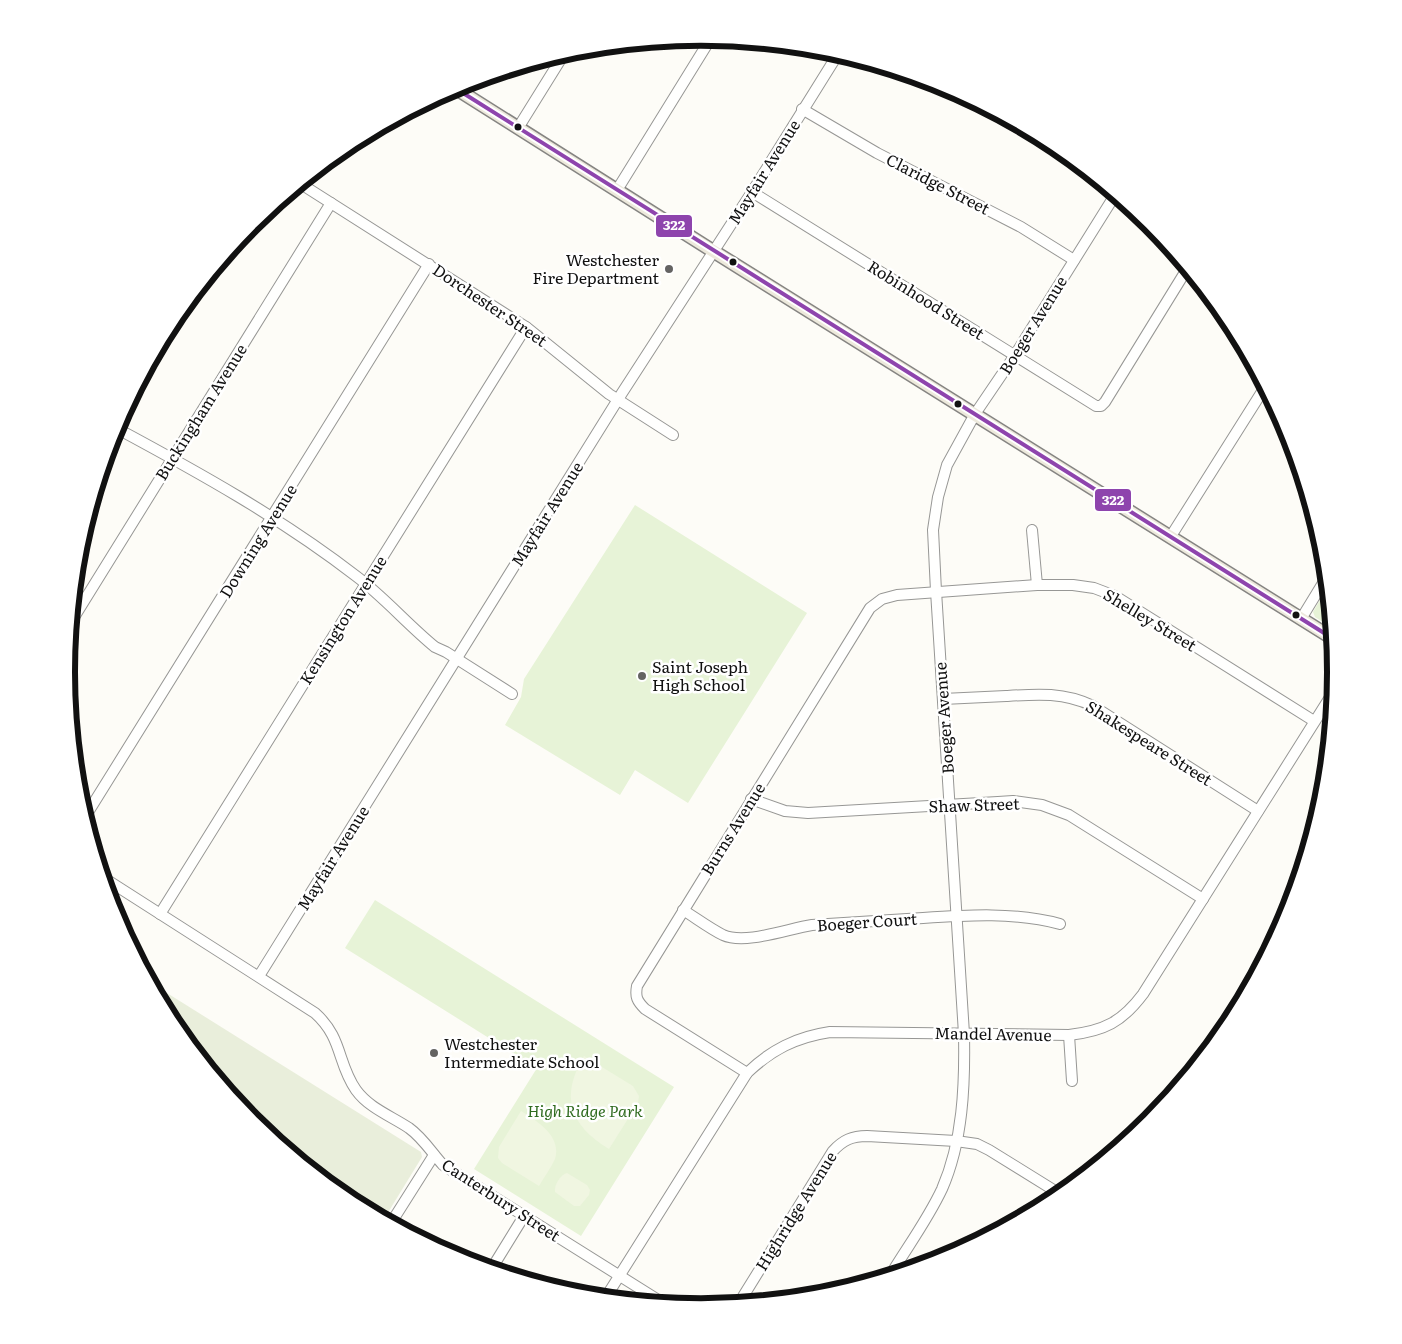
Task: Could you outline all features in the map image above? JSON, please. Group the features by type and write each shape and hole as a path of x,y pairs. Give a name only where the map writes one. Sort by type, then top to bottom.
{"main road":[{"path":"464,93 713,252 1325,634"}],"street":[{"path":"617,190 706,46"},
{"name":"Mayfair Avenue","path":"258,976 618,400 752,192 834,61"},
{"path":"518,128 558,63"},
{"name":"Claridge Street","path":"802,109 877,153 1021,227 1074,260"},
{"name":"Dorchester Street","path":"306,187 429,264 526,328 618,400 673,435"},
{"name":"Robinhood Street","path":"752,192 1096,406 1100,406 1108,397 1184,275"},
{"name":"Boeger Avenue","path":"895,1267 936,1200 949,1170 956,1141 964,1084 964,1034 933,530 938,497 947,465 975,414 1015,355 1111,199"},
{"name":"Buckingham Avenue","path":"79,611 331,202"},
{"name":"Downing Avenue","path":"91,808 429,264"},
{"name":"Kensington Avenue","path":"160,914 526,328"},
{"path":"1171,536 1261,393"},
{"path":"123,432 173,458 272,518 326,554 366,584 435,647 512,694"},
{"path":"1032,530 1037,585"},
{"name":"Shelley Street","path":"936,591 1037,585 1094,588 1115,596 1314,721"},
{"path":"1302,619 1321,587"},
{"name":"Burns Avenue","path":"747,1073 645,1009 637,1001 635,994 637,986 870,608 882,599 897,595 936,591"},
{"name":"Shakespeare Street","path":"943,699 1046,694 1081,700 1258,811"},
{"name":"Mandel Avenue","path":"610,1291 747,1073 756,1063 778,1048 814,1034 830,1032 1069,1035 1101,1029 1114,1022 1136,1004 1325,704"},
{"name":"Shaw Street","path":"752,799 785,811 808,813 1013,801 1042,805 1057,810 1084,824 1203,899"},
{"name":"Canterbury Street","path":"112,883 305,1005 320,1017 332,1033 345,1070 356,1090 371,1105 418,1136 443,1165 651,1295"},
{"name":"Boeger Court","path":"683,910 723,935 741,938 753,938 812,925 956,916 1013,915 1060,924"},
{"path":"1069,1035 1072,1081"},
{"name":"Highridge Avenue","path":"743,1296 833,1150 841,1142 856,1136 956,1141 983,1147 1053,1189"},
{"path":"395,1218 434,1155"},
{"path":"495,1263 524,1216"}],"green space":[{"path":"635,505 807,613 688,803 635,770 620,795 505,725 521,697 524,679"},
{"path":"1322,597 1324,623 1315,617 1313,612"},
{"name":"High Ridge Park","path":"375,900 674,1087 581,1236 474,1169 537,1068 345,948"},
{"path":"162,990 421,1152 422,1157 387,1214 353,1192 288,1142 231,1085 181,1020"},
{"path":"584,1056 633,1086 639,1096 638,1103 609,1149 595,1140 585,1130 577,1120 572,1108 572,1084"},
{"path":"521,1111 547,1130 555,1143 555,1159 539,1186 502,1163 498,1158 499,1147"},
{"path":"567,1173 587,1185 590,1190 589,1195 580,1206 574,1206 555,1192 555,1186 558,1181"}],"transit line":[{"name":"322","path":"464,93 1325,634"}],"place":[{"name":"Westchester Fire Department","path":"669,269"},
{"name":"Saint Joseph High School","path":"642,676"},
{"name":"Westchester Intermediate School","path":"434,1053"}]}
